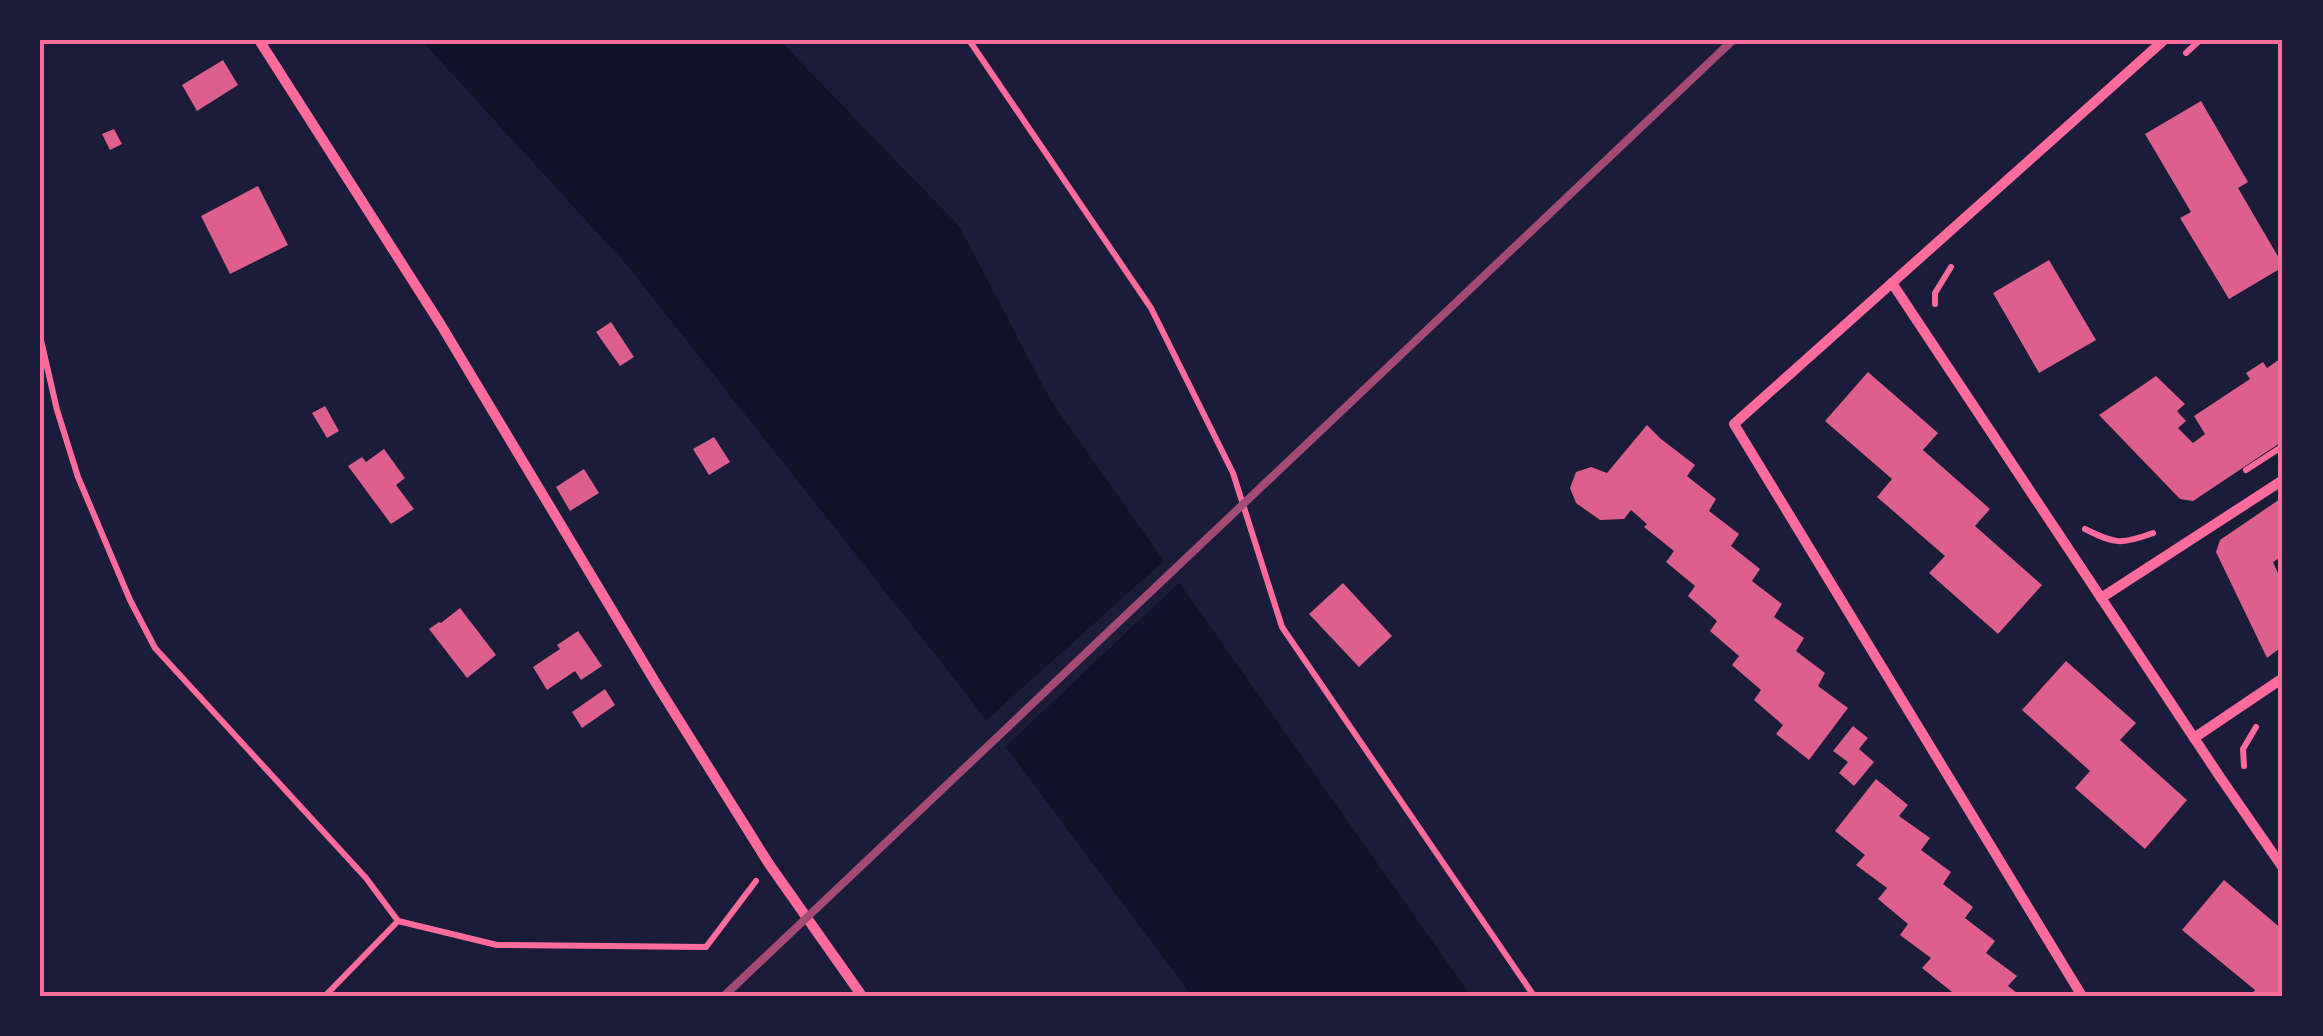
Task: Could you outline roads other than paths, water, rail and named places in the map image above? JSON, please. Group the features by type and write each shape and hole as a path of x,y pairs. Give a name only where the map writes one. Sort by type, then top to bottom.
{"street":[{"path":"258,40 441,325 646,668 769,864 862,996"},
{"path":"2082,996 1734,424 2164,40"},
{"path":"1892,283 2283,868"},
{"path":"2101,598 2283,480"},
{"path":"2194,738 2283,678"}],"railway":[{"path":"724,996 1733,40"}]}
